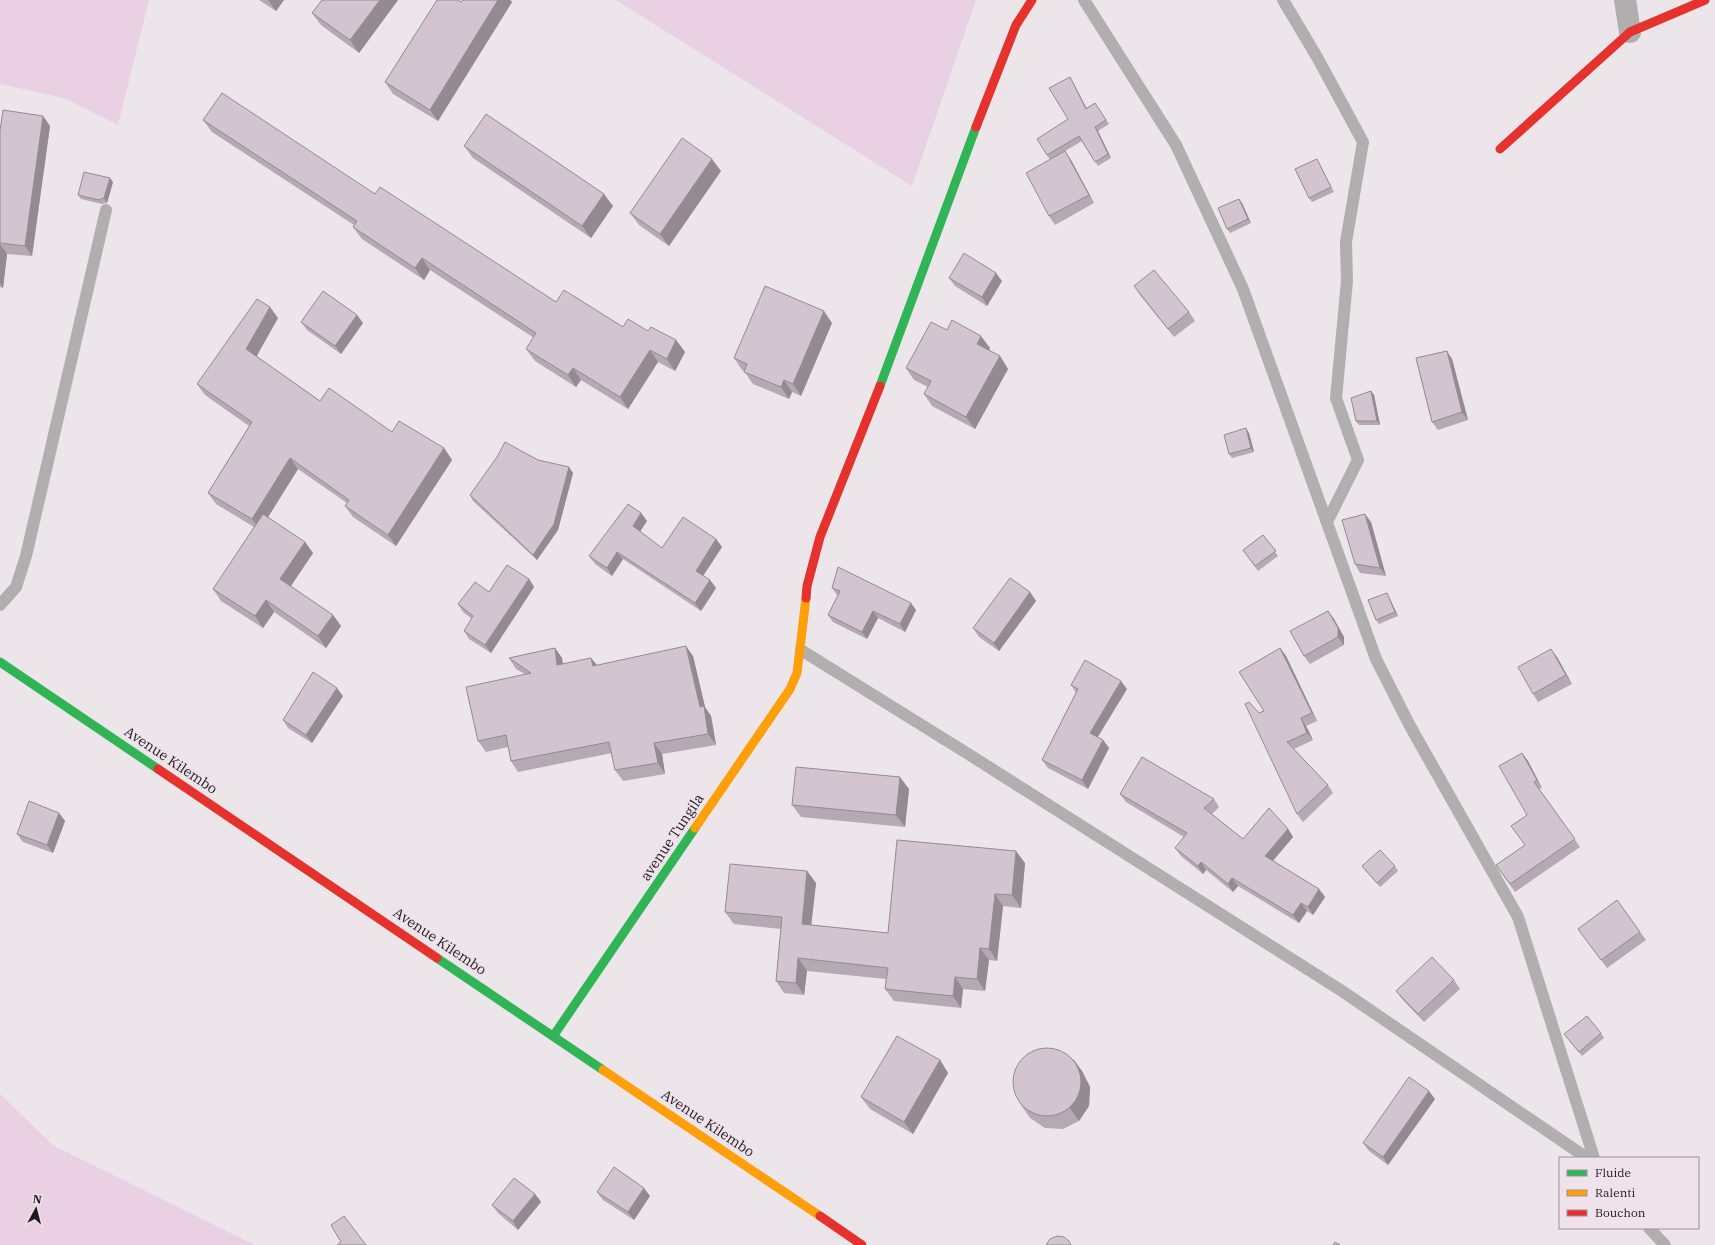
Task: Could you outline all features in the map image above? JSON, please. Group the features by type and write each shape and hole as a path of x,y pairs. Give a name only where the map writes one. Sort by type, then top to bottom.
{"street":[{"name":"avenue Tungila","path":"554,1035 790,689 796,673 801,650 807,586 820,537 891,357 967,149 1016,25 1032,0"},
{"path":"1625,0 1630,32"},
{"path":"1500,149 1630,32 1705,0"},
{"name":"Avenue Kilembo","path":"0,662 554,1035 862,1245"}],"lane":[{"path":"1084,0 1181,154 1243,289 1376,659 1410,726 1518,917 1594,1157"},
{"path":"1283,0 1317,57 1363,142 1346,242 1347,282 1336,398 1358,460 1327,522"},
{"path":"0,605 16,586 26,556 106,210"},
{"path":"801,650 973,756 1342,991 1586,1157"},
{"path":"1650,1229 1665,1245"}],"shaded area":[{"path":"0,0 149,0 118,125 64,98 0,84"},
{"path":"616,0 976,0 912,186"},
{"path":"0,1094 54,1146 255,1245 0,1245"}],"building":[{"path":"322,0 380,0 350,40 312,13"},
{"path":"437,0 458,0 461,2 463,0 498,0 430,110 385,82"},
{"path":"1070,77 1086,109 1095,103 1106,120 1095,127 1108,154 1095,162 1079,136 1047,155 1037,139 1068,119 1049,88"},
{"path":"222,93 375,194 380,187 556,302 564,290 623,327 628,319 648,331 651,327 676,340 667,359 650,350 620,397 573,368 568,375 526,349 536,333 422,258 415,268 353,227 357,221 203,120"},
{"path":"3,110 43,116 25,246 0,243 0,131"},
{"path":"486,114 604,194 582,226 464,146"},
{"path":"682,138 712,159 660,234 630,213"},
{"path":"1065,151 1089,195 1049,216 1026,173"},
{"path":"1317,159 1331,187 1309,198 1295,169"},
{"path":"84,172 110,178 104,198 99,200 78,195"},
{"path":"1239,199 1248,219 1227,229 1218,208"},
{"path":"964,253 996,273 982,297 949,278"},
{"path":"1154,270 1189,312 1168,329 1134,286"},
{"path":"765,286 824,311 793,384 784,380 781,387 744,372 747,364 734,358"},
{"path":"323,291 357,315 335,346 301,322"},
{"path":"257,299 270,307 246,349 320,401 329,388 392,432 399,421 444,448 388,535 345,506 349,500 290,458 252,519 208,493 252,422 197,384"},
{"path":"952,320 981,336 977,344 1000,356 966,417 924,394 931,381 906,368 931,322 947,330"},
{"path":"1447,351 1462,412 1432,422 1416,358"},
{"path":"1371,391 1377,421 1356,421 1351,398"},
{"path":"1246,428 1251,448 1229,454 1224,435"},
{"path":"505,442 538,460 569,467 554,524 533,555 470,495 497,457"},
{"path":"628,504 641,513 633,526 662,548 683,517 716,539 696,571 710,580 695,603 617,552 607,568 589,556"},
{"path":"263,514 305,542 280,579 333,615 318,636 266,600 255,616 213,589"},
{"path":"1365,514 1380,568 1355,564 1342,520"},
{"path":"1263,535 1276,551 1255,566 1243,550"},
{"path":"507,565 529,579 485,645 464,631 473,616 458,604 475,582 489,592"},
{"path":"838,567 911,603 900,624 873,611 862,632 828,615 840,591 832,588"},
{"path":"1010,578 1030,592 994,643 973,628"},
{"path":"1387,593 1395,612 1376,620 1368,600"},
{"path":"1328,611 1338,628 1338,637 1304,656 1290,631"},
{"path":"686,646 700,707 704,706 708,734 654,743 658,763 615,770 609,742 511,761 506,735 478,741 466,687 531,673 509,658 555,648 557,665 591,658 593,666"},
{"path":"1280,648 1312,713 1301,718 1307,733 1287,742 1328,785 1297,814 1245,704 1249,702 1259,713 1264,711 1239,672"},
{"path":"1551,649 1566,675 1533,694 1518,667"},
{"path":"1085,660 1121,681 1090,733 1103,740 1082,780 1042,760 1078,689 1071,685"},
{"path":"313,672 337,688 306,735 283,720"},
{"path":"1522,753 1537,780 1534,782 1575,839 1510,884 1496,865 1525,845 1511,826 1527,815 1499,766"},
{"path":"1142,757 1214,799 1204,808 1243,839 1269,808 1288,829 1265,856 1319,889 1308,907 1301,903 1293,915 1232,878 1228,884 1201,862 1198,866 1175,848 1187,833 1120,794"},
{"path":"796,767 900,777 896,815 792,805"},
{"path":"29,801 59,813 47,845 17,834"},
{"path":"897,840 1016,851 1012,895 995,894 989,949 980,948 977,979 955,977 953,996 885,989 888,968 798,958 796,983 776,981 782,917 725,912 730,864 807,871 802,924 888,933"},
{"path":"1380,850 1395,866 1377,883 1362,866"},
{"path":"1617,900 1640,932 1601,960 1578,929"},
{"path":"1432,957 1454,980 1418,1014 1396,991"},
{"path":"1587,1016 1601,1033 1579,1052 1564,1034"},
{"path":"897,1036 940,1060 904,1122 861,1097"},
{"path":"1047,1048 1060,1050 1071,1058 1079,1069 1081,1082 1079,1095 1071,1106 1060,1114 1047,1116 1034,1114 1023,1106 1015,1095 1013,1082 1015,1069 1023,1058 1034,1050"},
{"path":"1409,1077 1429,1091 1383,1157 1363,1143"},
{"path":"614,1167 644,1188 628,1212 597,1192"},
{"path":"514,1178 535,1194 513,1221 492,1205"},
{"path":"344,1216 366,1245 337,1245 341,1242 331,1225"},
{"path":"1057,1236 1064,1237 1071,1245 1046,1245 1050,1239"},
{"path":"1335,1242 1340,1245 1333,1245"}],"traffic: fast":[{"path":"880,386 976,127"},
{"path":"0,662 158,769"},
{"path":"554,1035 695,828"},
{"path":"437,958 603,1070"}],"traffic: slow":[{"path":"695,828 790,689 797,673 806,598"},
{"path":"603,1070 820,1216"}],"traffic: jam":[{"path":"976,127 1016,25 1032,0"},
{"path":"1500,149 1630,32 1705,0"},
{"path":"806,598 807,586 820,537 880,386"},
{"path":"158,769 437,958"},
{"path":"820,1216 862,1245"}]}
